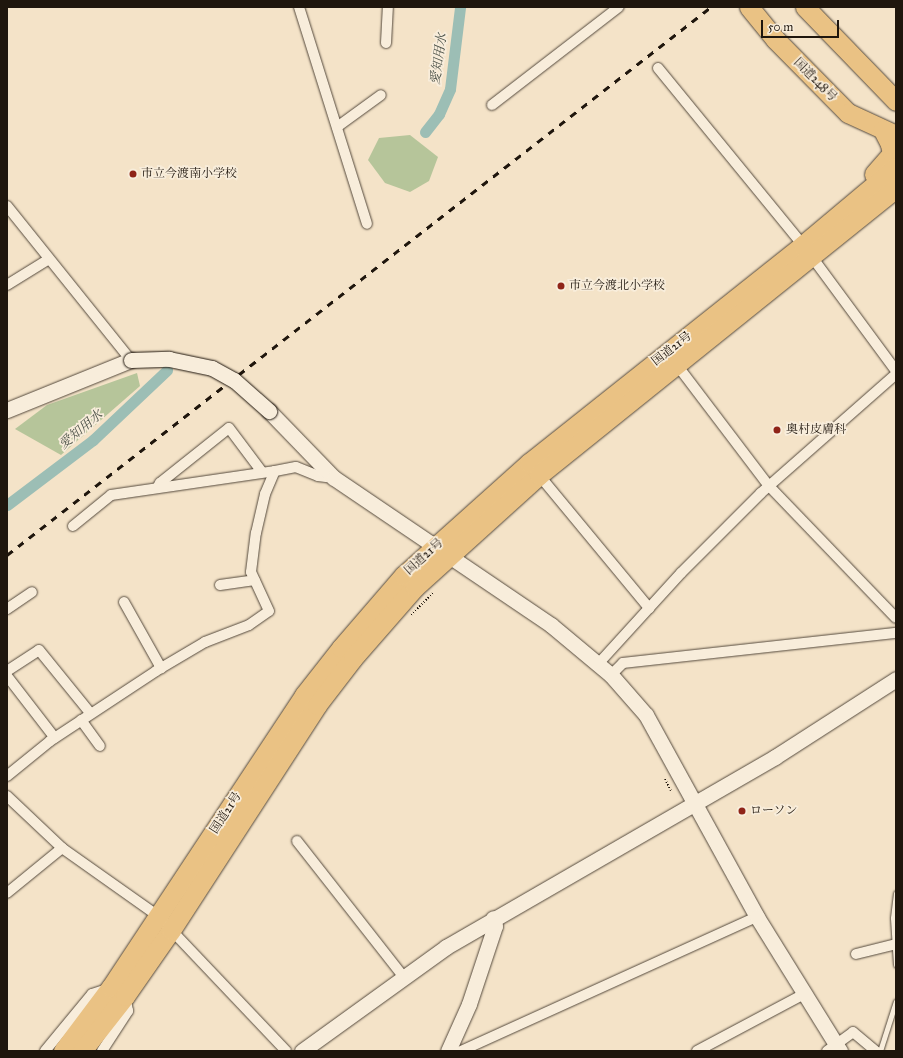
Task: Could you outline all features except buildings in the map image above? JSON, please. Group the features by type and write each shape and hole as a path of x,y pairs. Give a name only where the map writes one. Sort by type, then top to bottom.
{"highway":[{"name":"国道248号","path":"749,7 775,39 848,113 889,133"},
{"path":"806,8 896,101"},
{"path":"827,224 841,202 876,172 892,153 889,133"},
{"name":"国道21号","path":"82,1051 118,992 158,916 304,695 404,575 444,550 677,365 807,251 827,224 896,167"},
{"name":"国道21号","path":"63,1051 118,992 172,930 317,705 444,550 529,463 807,251 845,229 896,188"},
{"path":"845,229 853,226 896,194"}],"street":[{"path":"299,7 367,224"},
{"path":"386,42 388,7"},
{"path":"492,105 619,7"},
{"path":"599,663 649,608 769,486 896,372 807,251 658,68"},
{"path":"337,127 381,95"},
{"path":"7,206 131,360"},
{"path":"7,285 49,258"},
{"path":"7,410 131,360 169,359 212,368 234,380 269,411 334,478 444,550 519,606 551,625 599,663 611,675 646,715 696,803 757,917 806,993 834,1048 850,1033 857,1033 876,1051"},
{"path":"677,365 769,486 896,618"},
{"path":"157,488 160,483 229,428 262,472"},
{"path":"73,526 111,495 296,467 318,476 334,478"},
{"path":"7,776 55,738 161,668 205,642 249,626 269,611 251,572 256,533 266,494 275,471"},
{"path":"539,475 649,608"},
{"path":"220,585 255,580"},
{"path":"7,609 32,592"},
{"path":"124,602 161,668"},
{"path":"611,675 623,663 896,633"},
{"path":"7,671 39,650 91,714"},
{"path":"7,676 55,738"},
{"path":"302,1051 403,976 494,918 775,757 896,679"},
{"path":"81,720 100,746"},
{"path":"7,796 62,848 158,916 286,1051"},
{"path":"297,841 403,976"},
{"path":"9,888 62,848"},
{"path":"461,1051 757,917"},
{"path":"448,1051 469,1004 495,926 494,918"},
{"path":"856,954 893,945"},
{"path":"45,1051 92,994 118,992 128,1011 102,1051"},
{"path":"697,1051 806,993"}],"lane":[{"path":"896,893 893,945 896,966"},
{"path":"880,1051 896,1001"}],"path":[{"path":"411,615 433,593"}],"green space":[{"path":"410,135 438,157 429,181 410,192 385,183 368,160 379,138"},
{"path":"137,373 140,386 61,455 15,429 47,405"}],"waterway":[{"name":"愛知用水","path":"425,132 439,114 450,89 460,7"},
{"name":"愛知用水","path":"7,505 93,440 167,370"}],"railway":[{"path":"7,555 711,7"}],"place":[{"name":"市立今渡南小学校","path":"133,174"},
{"name":"市立今渡北小学校","path":"561,286"},
{"name":"奥村皮膚科","path":"777,430"},
{"name":"ローソン","path":"742,811"}]}
